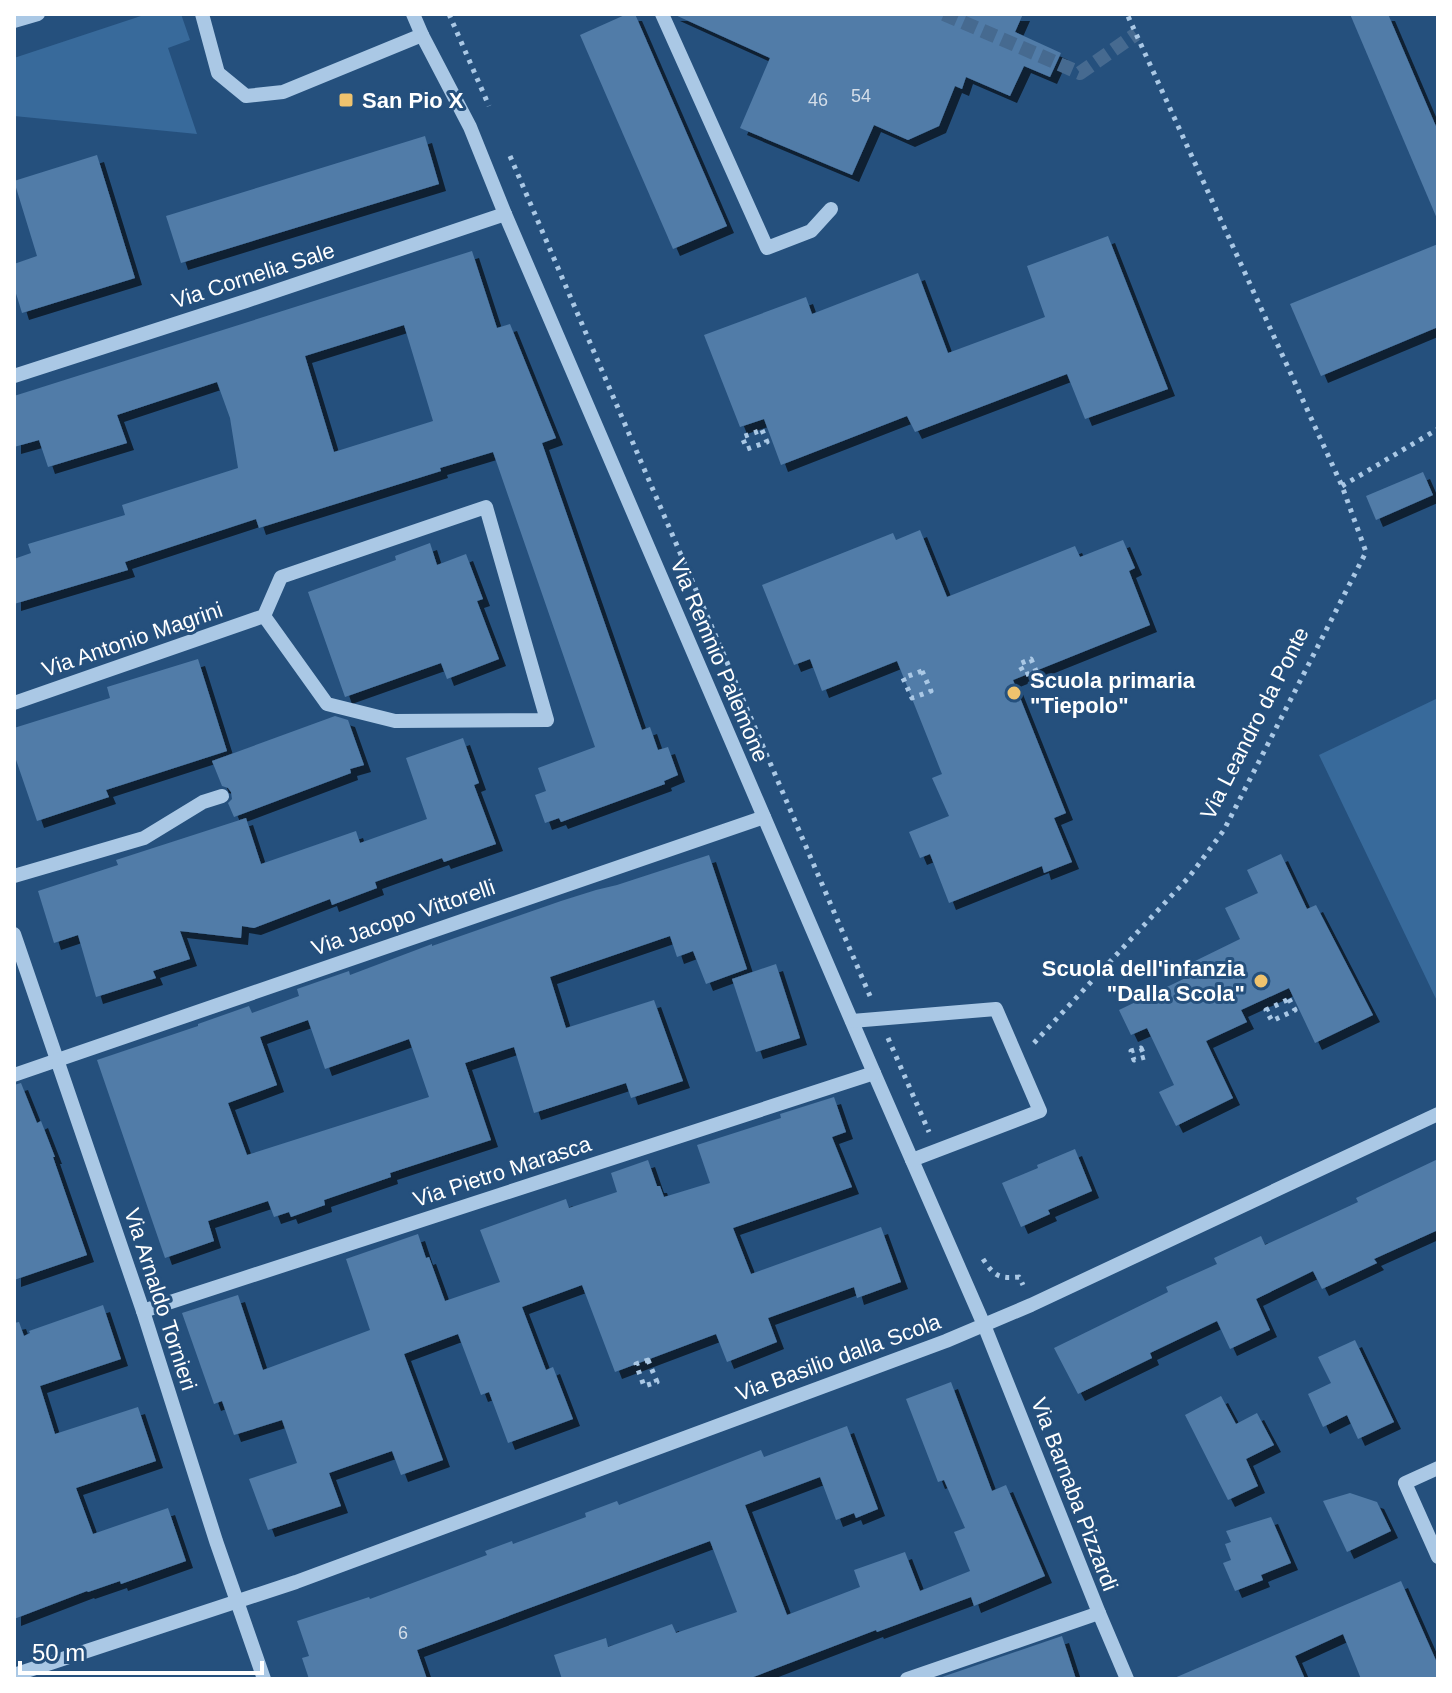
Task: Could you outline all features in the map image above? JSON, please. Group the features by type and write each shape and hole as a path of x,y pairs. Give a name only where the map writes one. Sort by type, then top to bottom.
{"street":[{"path":"14,20 38,14"},
{"path":"202,14 218,73 246,96 283,92 422,35"},
{"name":"Via Remnio Palemone","path":"413,14 470,127 984,1325"},
{"path":"662,14 767,248 811,231 831,209"},
{"name":"Via Cornelia Sale","path":"14,376 505,214"},
{"path":"486,507 547,720 395,721 327,704 264,616 281,577 486,507"},
{"name":"Via Antonio Magrini","path":"14,703 264,616"},
{"path":"14,876 144,838 203,802 222,796"},
{"name":"Via Jacopo Vittorelli","path":"14,1075 764,817"},
{"name":"Via Arnaldo Tornieri","path":"14,934 264,1679"},
{"path":"852,1021 996,1009 1040,1111 912,1160"},
{"name":"Via Pietro Marasca","path":"143,1311 874,1073"},
{"name":"Via Basilio dalla Scola","path":"14,1675 237,1602 984,1325 1438,1114"},
{"name":"Via Barnaba Pizzardi","path":"984,1325 1127,1679"},
{"path":"1438,1468 1405,1483 1438,1557"},
{"path":"907,1679 1099,1613"}],"path":[{"path":"449,14 493,116"},
{"name":"Via Leandro da Ponte","path":"1018,1060 1189,877 1224,830 1366,552 1342,486 1127,14"},
{"path":"505,145 937,1151"},
{"path":"1342,486 1438,429"},
{"path":"762,430 767,442 747,449 742,437 762,430"},
{"path":"922,671 931,691 912,698 903,678 922,671"},
{"path":"1289,999 1295,1010 1272,1021 1266,1010 1289,999"},
{"path":"981,1256 992,1273 1004,1278 1019,1277 1031,1305"},
{"path":"648,1360 657,1382 644,1386 636,1364 648,1360"}],"shaded area":[{"path":"147,14 181,14 190,40 168,48 197,134 14,116 14,58"},
{"path":"1438,698 1438,1003 1319,755"}],"building":[{"path":"627,14 635,14 727,226 673,249 580,35"},
{"path":"673,14 1023,14 1015,32 1061,53 1050,77 1024,66 1010,96 966,77 962,89 955,86 939,126 908,140 874,125 852,175 740,128 770,58"},
{"path":"1350,14 1388,14 1438,131 1438,221"},
{"path":"425,136 439,184 181,263 166,216"},
{"path":"97,155 135,278 22,313 14,287 14,264 37,256 14,181"},
{"path":"1108,236 1168,389 1085,419 1067,374 915,432 907,416 781,465 764,419 740,427 704,335 806,297 812,314 918,273 948,353 1045,317 1027,266"},
{"path":"1438,244 1438,327 1321,376 1290,304"},
{"path":"472,251 497,328 510,324 556,438 542,443 642,730 650,727 658,750 668,747 678,775 664,781 665,784 561,822 559,818 545,823 535,795 546,791 538,768 595,747 493,452 259,528 256,519 125,562 128,570 14,604 14,559 31,553 28,544 125,515 122,505 238,468 230,418 217,382 117,415 127,443 48,467 39,440 14,447 14,396","holes":["404,325 433,421 334,452 305,356"]},
{"path":"1423,472 1433,495 1376,520 1366,496"},
{"path":"920,530 947,597 1075,546 1080,557 1123,540 1135,568 1129,571 1150,625 1013,680 1066,813 1054,818 1072,862 1044,873 1042,866 949,903 930,854 920,858 909,832 949,816 932,778 942,774 897,661 822,691 810,659 794,665 762,585 893,533 896,540"},
{"path":"430,543 437,565 466,554 483,599 477,601 499,659 447,679 441,663 345,697 308,592 396,560 395,556"},
{"path":"198,659 227,751 106,790 109,797 37,821 14,754 14,728 110,698 107,687"},
{"path":"335,716 348,720 364,765 350,769 351,773 234,817 228,803 232,799 231,792 222,786 212,761"},
{"path":"463,738 479,783 474,785 496,844 444,862 442,858 375,882 377,888 332,905 330,899 254,928 242,926 241,938 180,931 190,959 153,971 156,978 96,997 78,935 54,943 38,891 118,865 116,860 246,818 261,864 356,831 360,843 427,819 406,758"},
{"path":"1281,854 1307,909 1316,905 1373,1015 1315,1043 1289,988 1241,1010 1247,1022 1206,1041 1233,1098 1176,1126 1159,1092 1174,1085 1147,1028 1131,1035 1119,1010 1196,973 1191,963 1240,939 1225,908 1258,893 1247,870"},
{"path":"709,855 747,969 706,984 693,951 677,957 670,936 550,977 566,1028 654,1000 683,1081 631,1098 626,1083 534,1113 514,1047 465,1063 491,1140 390,1173 391,1177 324,1200 325,1205 291,1217 289,1212 274,1217 268,1201 208,1221 214,1241 165,1258 97,1060 249,1006 252,1013 299,996 297,989 349,971 350,975 432,944","holes":["308,1020 325,1069 409,1039 429,1097 247,1155 228,1103 277,1085 260,1037"]},
{"path":"776,964 800,1038 756,1052 732,979"},
{"path":"21,1083 55,1157 87,1255 14,1280 14,1085"},
{"path":"834,1097 846,1132 832,1137 852,1187 733,1228 751,1274 881,1227 901,1282 857,1298 854,1287 768,1318 777,1342 727,1362 716,1334 615,1372 582,1285 522,1307 546,1370 553,1367 573,1419 508,1443 489,1392 481,1395 458,1334 404,1354 443,1460 401,1475 392,1451 329,1473 341,1506 268,1530 249,1479 297,1463 282,1420 234,1435 222,1401 214,1404 182,1313 238,1295 263,1370 370,1330 346,1259 418,1234 445,1301 500,1282 480,1230 566,1199 569,1208 617,1192 611,1173 648,1160 664,1197 710,1183 697,1145"},
{"path":"1075,1149 1092,1191 1048,1210 1050,1214 1021,1227 1002,1183"},
{"path":"1438,1159 1438,1230 1374,1259 1377,1263 1322,1289 1313,1271 1256,1299 1270,1330 1230,1349 1217,1321 1150,1353 1152,1358 1078,1394 1054,1348 1168,1292 1166,1287 1217,1264 1214,1258 1261,1236 1265,1245 1358,1202 1356,1198"},
{"path":"103,1305 121,1359 40,1386 55,1434 138,1407 156,1461 76,1488 93,1534 168,1508 186,1561 121,1584 120,1581 87,1591 14,1619 14,1323 19,1322 24,1336 29,1331"},
{"path":"1355,1340 1394,1422 1358,1439 1347,1415 1323,1427 1308,1394 1331,1383 1318,1357"},
{"path":"951,1382 992,1491 1006,1485 1045,1576 974,1606 971,1597 748,1679 562,1679 554,1655 606,1638 608,1647 672,1624 676,1633 737,1612 710,1541 417,1650 427,1679 309,1679 302,1658 309,1656 297,1621 370,1599 487,1555 485,1551 586,1517 585,1513 617,1501 619,1505 761,1450 764,1457 847,1426 878,1509 856,1518 854,1513 836,1520 820,1477 745,1505 787,1615 860,1587 854,1570 905,1552 920,1591 970,1571 954,1532 965,1528 944,1480 938,1482 906,1399"},
{"path":"1221,1396 1236,1424 1257,1413 1274,1445 1246,1459 1258,1486 1228,1500 1185,1415"},
{"path":"1350,1493 1377,1502 1391,1531 1347,1552 1323,1501"},
{"path":"1271,1517 1291,1563 1261,1575 1263,1580 1235,1591 1223,1563 1231,1560 1225,1544 1231,1542 1226,1531"},
{"path":"1401,1581 1438,1665 1438,1679 1361,1679 1343,1634 1295,1656 1305,1679 1172,1679"},
{"path":"1062,1636 1076,1679 942,1679 942,1677"}],"tunnel":[{"path":"944,14 1080,73 1136,34"}],"place":[{"name":"San Pio X","path":"346,100"},
{"name":"Scuola primaria \"Tiepolo\"","path":"1014,693"},
{"name":"Scuola dell'infanzia \"Dalla Scola\"","path":"1261,981"}]}
